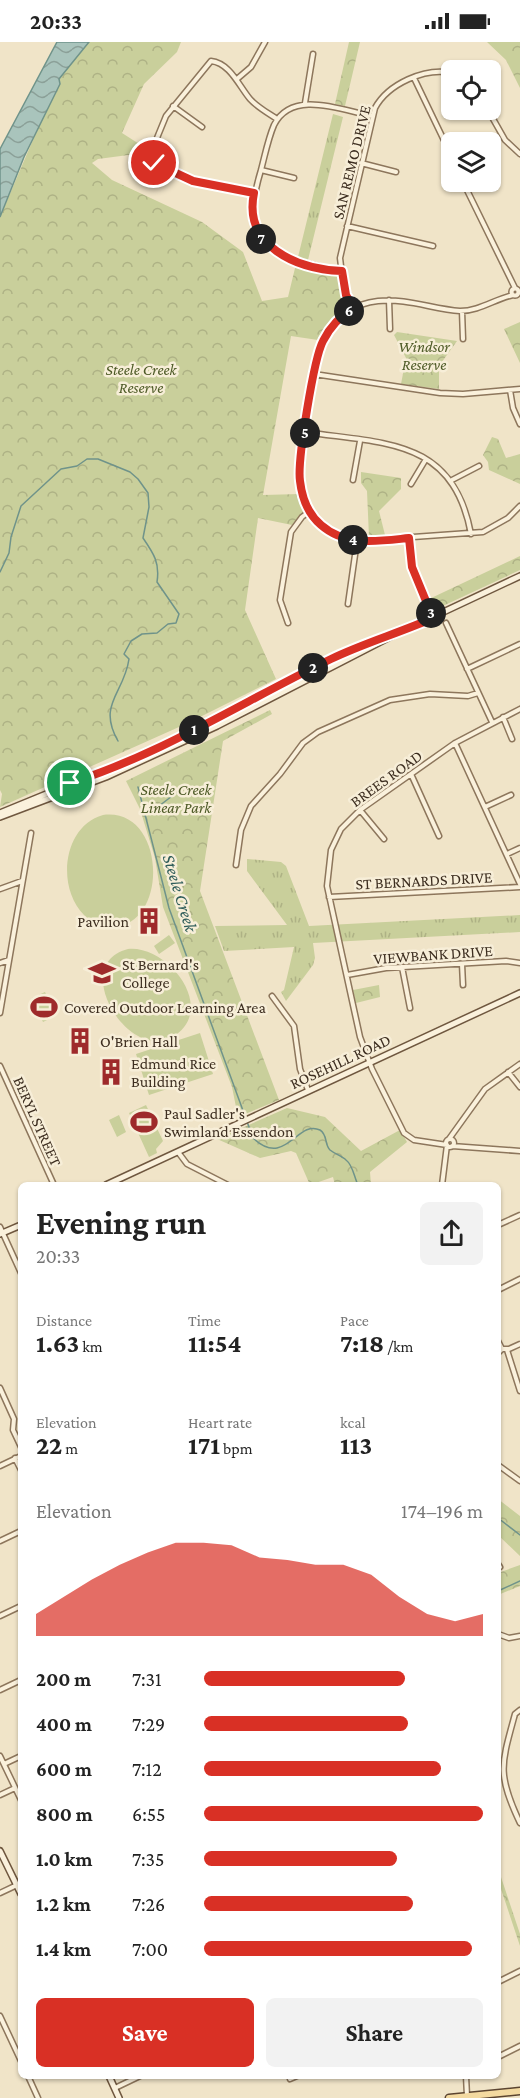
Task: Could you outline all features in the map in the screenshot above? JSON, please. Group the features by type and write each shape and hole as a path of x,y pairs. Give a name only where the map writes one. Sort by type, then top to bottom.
{"main road":[{"path":"0,817 106,777 167,749 388,638 520,576"},
{"path":"0,813 135,758 332,659 388,638"},
{"name":"ROSEHILL ROAD","path":"112,1182 520,993"},
{"path":"1,1232 18,1226"},
{"path":"0,1851 17,1885"},
{"path":"110,2079 119,2098"},
{"path":"449,2098 508,2095 520,2091"}],"street":[{"path":"237,80 251,67 264,42"},
{"path":"305,103 313,54"},
{"path":"254,193 193,181 151,161 150,155 173,106 211,61 217,62 237,80 250,99 277,119"},
{"name":"SAN REMO DRIVE","path":"354,308 346,295 342,269 342,245 372,116 380,98 387,91 414,78 432,72 441,72"},
{"path":"414,78 441,134"},
{"path":"342,269 328,268 281,256 263,241 252,218 254,193 277,119 292,106 305,103 372,116"},
{"path":"173,106 202,127"},
{"path":"494,120 505,140 520,154"},
{"path":"361,163 396,172"},
{"path":"261,170 294,178"},
{"path":"468,192 519,301"},
{"path":"347,226 433,246"},
{"path":"516,291 482,307 462,311 389,300 376,301 354,308 329,330 318,354 299,479 302,496 310,511 329,531 357,541 471,534 496,527 520,506"},
{"path":"389,300 390,329"},
{"path":"462,311 463,339"},
{"path":"314,374 440,393 520,389"},
{"path":"510,390 513,408 520,424"},
{"path":"305,432 401,447 426,458 452,480 465,504 471,534"},
{"path":"353,480 360,441"},
{"path":"411,484 426,458"},
{"path":"452,480 478,466"},
{"path":"288,623 280,600 291,532 302,517 310,511"},
{"path":"409,538 412,567 433,618"},
{"path":"348,604 357,541"},
{"path":"446,623 492,722"},
{"path":"467,669 520,644"},
{"path":"236,865 241,830 251,806 280,774 303,743 318,732 390,700 430,694 468,696 478,693"},
{"name":"BREES ROAD","path":"520,709 455,743 360,810 341,829 331,850 327,875 329,897 364,1049 404,1133 414,1140 520,1151"},
{"path":"503,717 512,739"},
{"path":"455,743 520,885"},
{"path":"411,774 439,836"},
{"path":"485,807 511,795"},
{"path":"360,810 384,839"},
{"path":"0,1013 30,833"},
{"path":"507,854 520,848"},
{"path":"0,889 22,881"},
{"name":"ST BERNARDS DRIVE","path":"329,897 520,885"},
{"path":"0,963 9,960"},
{"name":"VIEWBANK DRIVE","path":"347,975 402,967 514,961 520,963"},
{"path":"462,964 463,985"},
{"path":"402,967 410,1008"},
{"path":"272,996 294,1026 300,1069 308,1090"},
{"path":"442,1182 445,1155 456,1132 485,1089 520,1064"},
{"name":"BERYL STREET","path":"0,1066 53,1182"},
{"path":"508,1072 520,1087"},
{"path":"178,1151 187,1164 222,1182"},
{"path":"501,1224 520,1215"},
{"path":"1,1232 18,1267"},
{"path":"501,1289 520,1280"},
{"path":"501,1344 505,1349 520,1390"},
{"path":"501,1351 520,1344"},
{"path":"0,1388 14,1419 14,1430 18,1439"},
{"path":"0,1466 18,1457"},
{"path":"15,1458 18,1464"},
{"path":"501,1467 520,1481"},
{"path":"0,1541 18,1532"},
{"path":"0,1616 18,1607"},
{"path":"501,1635 509,1638 520,1636"},
{"path":"0,1690 18,1681"},
{"path":"520,1710 515,1714 503,1759 506,1792 520,1823"},
{"path":"0,1756 18,1794"},
{"path":"4,1764 18,1757"},
{"path":"0,1795 15,1788"},
{"path":"0,1893 17,1885"},
{"path":"501,1980 520,1971"},
{"path":"0,2016 18,2055"},
{"path":"501,2055 520,2046"},
{"path":"29,2079 38,2098"},
{"path":"115,2088 134,2079"},
{"path":"466,2079 467,2096"}],"green space":[{"name":"Steele Creek Reserve","path":"89,42 181,42 177,52 144,84 122,133 144,147 136,154 98,159 92,163 112,180 202,222 243,252 262,301 288,297 296,264 339,272 351,307 334,320 318,340 291,336 263,495 300,494 306,509 292,525 258,518 245,610 276,679 188,723 0,807 2,794 0,790 0,217 59,79"},
{"path":"349,42 360,42 345,106 335,104"},
{"path":"487,42 520,42 520,88 506,60"},
{"path":"333,114 343,117 308,260 298,257"},
{"path":"520,322 520,363 504,329"},
{"name":"Windsor Reserve","path":"397,332 457,341 439,366 439,389 401,384 406,358 394,335"},
{"path":"492,437 498,439 506,458 520,454 520,484 489,470 488,462 483,455"},
{"path":"361,472 401,478 401,489 379,511 385,535 369,537 367,491 361,483"},
{"path":"520,556 520,570 432,611 427,600"},
{"name":"Steele Creek Linear Park","path":"270,710 272,714 223,741 200,891 279,1100 238,1117 232,1087 163,907 155,858 140,809 126,781"},
{"path":"103,815 124,817 139,829 149,846 153,867 151,888 144,907 132,921 113,927 97,924 84,915 75,903 67,874 72,844 79,831 90,821"},
{"path":"247,859 281,862 286,866 309,926 520,915 520,932 313,943 315,958 313,965 286,1001 281,992 284,990 294,947 224,951 215,926 287,925 247,871"},
{"path":"169,935 175,943 159,954 154,946"},
{"path":"128,949 143,950 157,957 171,966 181,979 188,993 191,1008 187,1022 177,1034 159,1041 141,1038 125,1026 112,1010 105,992 103,974 111,958"},
{"path":"379,985 380,997 356,1003 353,990"},
{"name":"Covered Outdoor Learning Area","path":"45,992 55,1016 43,1022 32,998"},
{"path":"200,1033 213,1074 149,1095 136,1054"},
{"name":"Paul Sadler's Swimland Essendon","path":"146,1105 163,1141 156,1149 157,1153 149,1157 129,1113"},
{"path":"287,1108 325,1117 361,1151 400,1130 407,1142 370,1172 371,1182 334,1182 333,1177 319,1182 309,1182 296,1153 291,1151 260,1158 217,1139"},
{"path":"119,1115 126,1132 117,1137 109,1120"},
{"path":"501,1501 520,1516 520,1556 501,1538"},
{"path":"520,1565 520,1586 501,1594 501,1572"},
{"path":"501,1877 520,1934 520,1946 501,1889"}],"water":[{"path":"57,42 89,42 59,79 60,84 24,157 0,217 0,149"}],"waterway":[{"name":"Steele Creek","path":"0,572 9,553 11,537 21,506 61,469 77,466 87,459 98,459 130,472 148,493 149,507 143,538 155,559 158,569 157,582 179,614 176,623 168,624 157,633 142,634 131,641 124,654 129,659 111,708 110,718 118,741"},
{"name":"Steele Creek","path":"138,787 169,908 253,1138 264,1146 274,1148 283,1146 304,1131 312,1128 320,1130 330,1150 348,1162 357,1182"},
{"path":"146,811 159,806 176,793"},
{"name":"Steele Creek","path":"501,1520 520,1535"},
{"path":"501,1590 520,1581"}],"place":[{"name":"Pavilion","path":"149,921"},
{"name":"St Bernard's College","path":"102,973"},
{"name":"Covered Outdoor Learning Area","path":"44,1007"},
{"name":"O'Brien Hall","path":"80,1041"},
{"name":"Edmund Rice Building","path":"111,1072"},
{"name":"Paul Sadler's Swimland Essendon","path":"144,1122"}],"route":[{"path":"70,783 96,775 144,754 332,659 433,618 412,567 409,538 367,541 346,539 321,525 302,496 299,470 318,354 329,330 354,308 346,295 342,271 293,260 271,249 256,230 252,218 254,193 193,181 154,163"}]}
